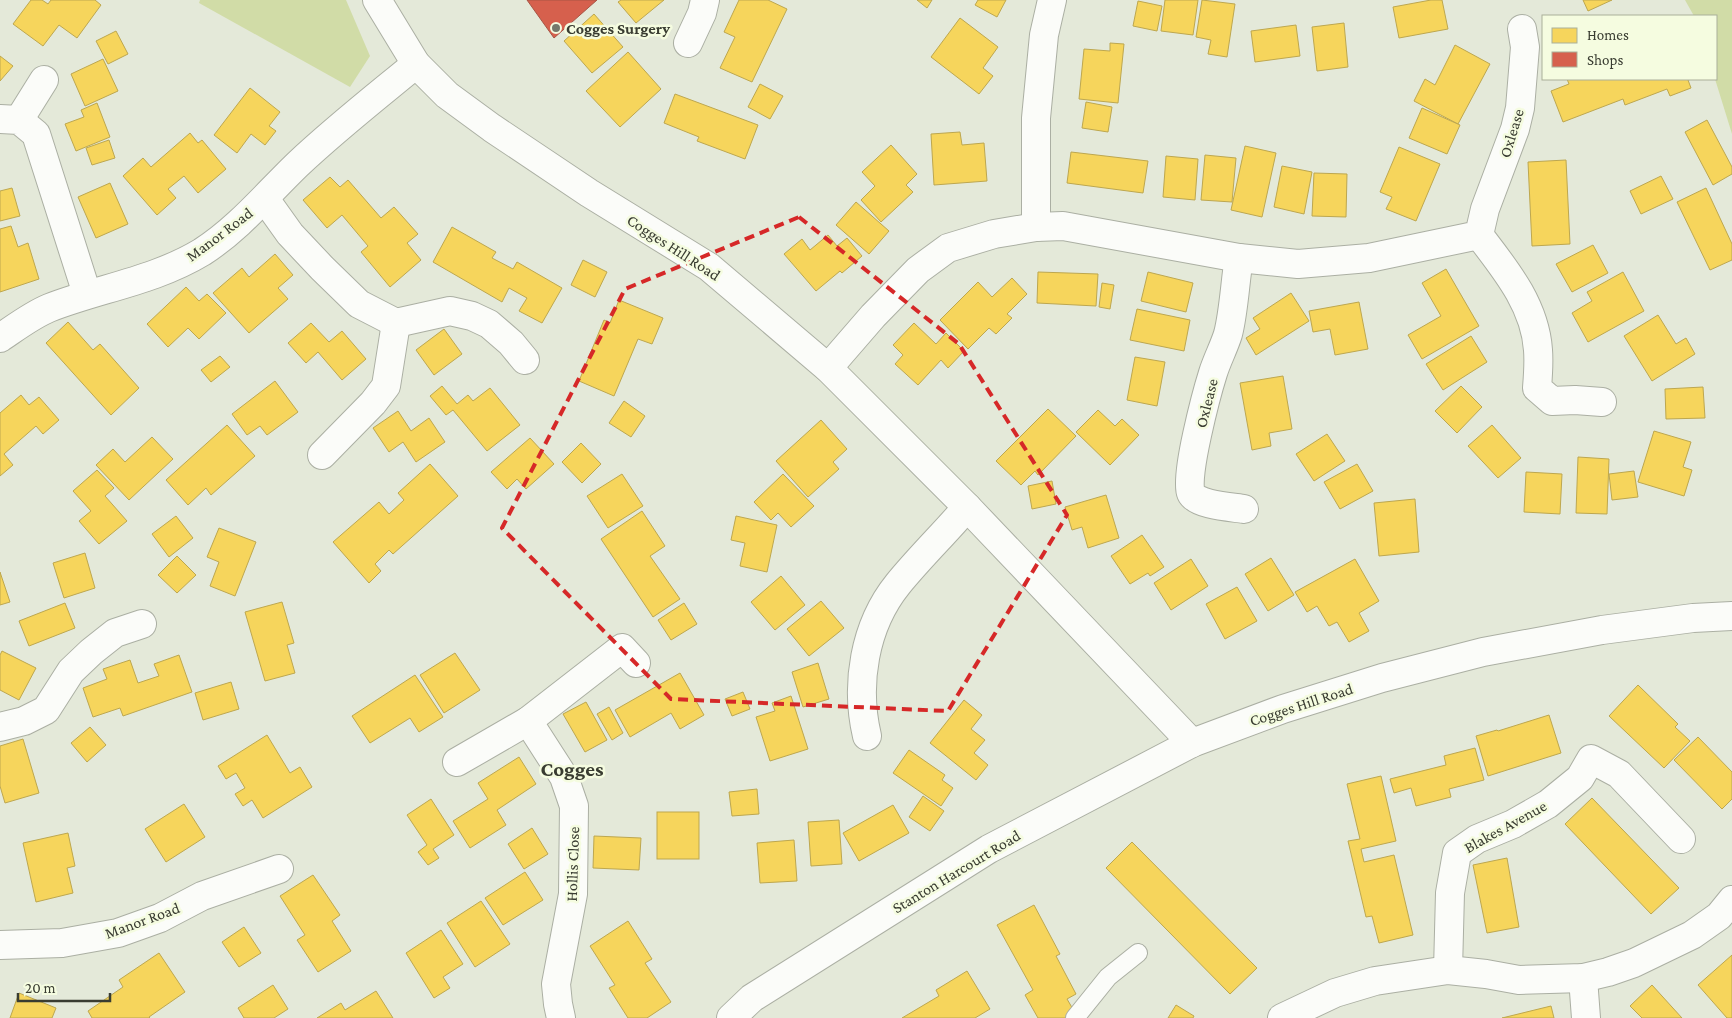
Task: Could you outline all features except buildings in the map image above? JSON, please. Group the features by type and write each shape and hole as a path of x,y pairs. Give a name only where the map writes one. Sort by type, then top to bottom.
{"street":[{"name":"Cogges Hill Road","path":"377,0 416,64 447,95 492,128 589,193 709,267 828,368 967,507 1192,743 1283,709 1382,678 1483,652 1602,630 1693,618 1732,616"},
{"path":"688,43 702,13 705,0"},
{"path":"1036,226 1036,118 1044,35 1052,0"},
{"name":"Oxlease","path":"1479,235 1485,209 1515,129 1520,108 1525,47 1522,29"},
{"name":"Manor Road","path":"0,338 46,309 87,294 163,272 202,251 265,199 296,166 333,132 416,64"},
{"path":"44,80 10,120 36,134 87,294"},
{"name":"Manor Road","path":"265,199 290,234 359,304 396,323"},
{"path":"828,368 872,316 918,270 948,248 994,234 1036,226 1063,226 1239,258 1298,264 1369,258 1479,235 1508,272 1529,311 1538,348 1538,388 1552,401 1602,402"},
{"name":"Oxlease","path":"1239,258 1228,333 1203,410 1189,480 1190,492 1194,498 1205,502 1244,509"},
{"path":"322,454 386,386 396,323 450,311 472,316 489,324 511,342 525,360"},
{"path":"867,736 862,715 864,663 872,634 883,609 898,585 967,507"},
{"path":"0,727 24,721 46,710 71,671 91,652 115,634 142,624"},
{"path":"457,762 528,721 622,648 636,663"},
{"name":"Hollis Close","path":"528,721 564,777 574,806 573,894 556,984 561,1018"},
{"name":"Stanton Harcourt Road","path":"731,1018 752,998 989,849 1192,743"},
{"name":"Blakes Avenue","path":"1448,970 1450,893 1457,853 1476,839 1513,824 1548,804 1580,778 1591,759 1619,774 1681,838"},
{"name":"Manor Road","path":"0,945 62,943 118,933 160,918 202,896 279,869"},
{"path":"1282,1018 1335,993 1375,981 1448,970 1519,980 1583,978 1634,963 1692,935 1719,916 1732,900"},
{"path":"1583,978 1586,1018"}],"lane":[{"path":"1076,1018 1108,977 1138,953"}],"highlighted area":[{"path":"799,217 959,344 1067,515 948,711 671,699 502,528 625,289"}],"green space":[{"path":"200,0 346,0 370,56 350,87 199,3"},
{"path":"1685,0 1732,0 1732,134 1715,80 1717,80 1717,15 1693,15"}],"place":[{"name":"Cogges Surgery","path":"556,28"}],"district":[{"name":"Cogges","path":"572,769"}]}
